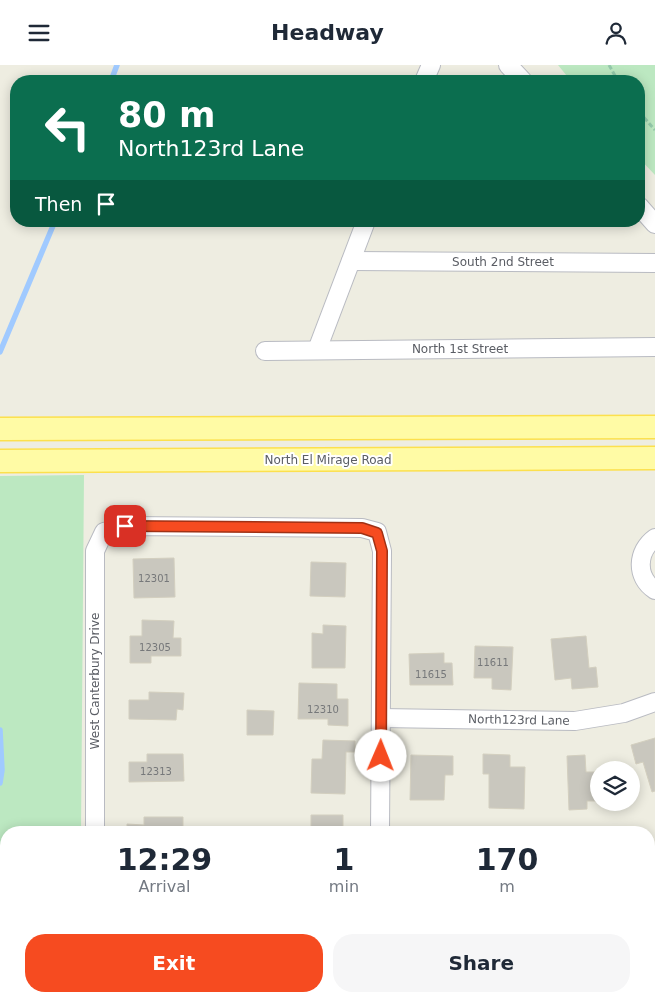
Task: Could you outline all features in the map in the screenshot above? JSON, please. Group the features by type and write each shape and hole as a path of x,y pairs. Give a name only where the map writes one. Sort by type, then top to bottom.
{"main road":[{"path":"0,429 655,427"},
{"name":"North El Mirage Road","path":"0,461 655,458"}],"street":[{"path":"508,65 517,75"},
{"path":"645,213 655,224"},
{"path":"317,350 364,227"},
{"name":"South 2nd Street","path":"351,261 655,263"},
{"name":"North 1st Street","path":"266,351 655,347"},
{"name":"West Canterbury Drive","path":"95,826 95,551 104,532 125,526 134,526 362,528 377,533 382,551 381,718"},
{"path":"655,538 646,545 640,563 646,582 655,590"},
{"name":"North123rd Lane","path":"381,718 575,721 624,713 655,702"},
{"path":"380,826 381,718"}],"path":[{"path":"645,119 655,130"}],"green space":[{"path":"558,65 655,65 655,175 645,164 645,75 566,75"},
{"path":"84,475 81,826 0,826 0,476"}],"building":[{"path":"174,558 175,597 134,598 133,559"},
{"path":"311,562 346,563 345,597 310,596"},
{"path":"142,620 174,621 173,638 181,638 181,656 151,656 151,663 130,663 130,636 142,636"},
{"path":"323,625 346,626 345,668 312,668 312,633 323,634"},
{"path":"586,636 589,668 596,667 598,687 572,689 571,678 555,680 551,639"},
{"path":"475,646 513,647 511,690 492,689 492,678 474,678"},
{"path":"444,653 444,663 452,663 453,685 410,685 409,654"},
{"path":"299,683 337,684 337,699 348,699 348,726 328,725 328,719 298,719"},
{"path":"149,692 184,693 183,710 177,709 176,720 129,719 129,700 149,700"},
{"path":"247,710 274,711 273,735 247,735"},
{"path":"655,738 655,791 652,792 643,762 635,761 631,745"},
{"path":"323,740 355,741 355,752 346,752 345,794 311,793 312,759 322,759"},
{"path":"147,754 183,754 184,781 129,782 129,762 147,762"},
{"path":"483,754 510,755 510,767 525,767 524,809 489,808 489,774 483,774"},
{"path":"411,755 453,756 453,775 445,775 444,800 410,800"},
{"path":"585,755 586,772 590,772 590,801 587,801 587,809 569,810 567,756"},
{"path":"311,815 343,815 343,826 311,826"},
{"path":"144,817 183,817 183,826 127,826 127,824 144,825"}],"waterway":[{"path":"113,75 117,65"},
{"path":"0,352 52,227"},
{"path":"0,730 2,770 0,783"}],"route":[{"path":"125,526 362,528 377,533 382,551 381,756"}]}
